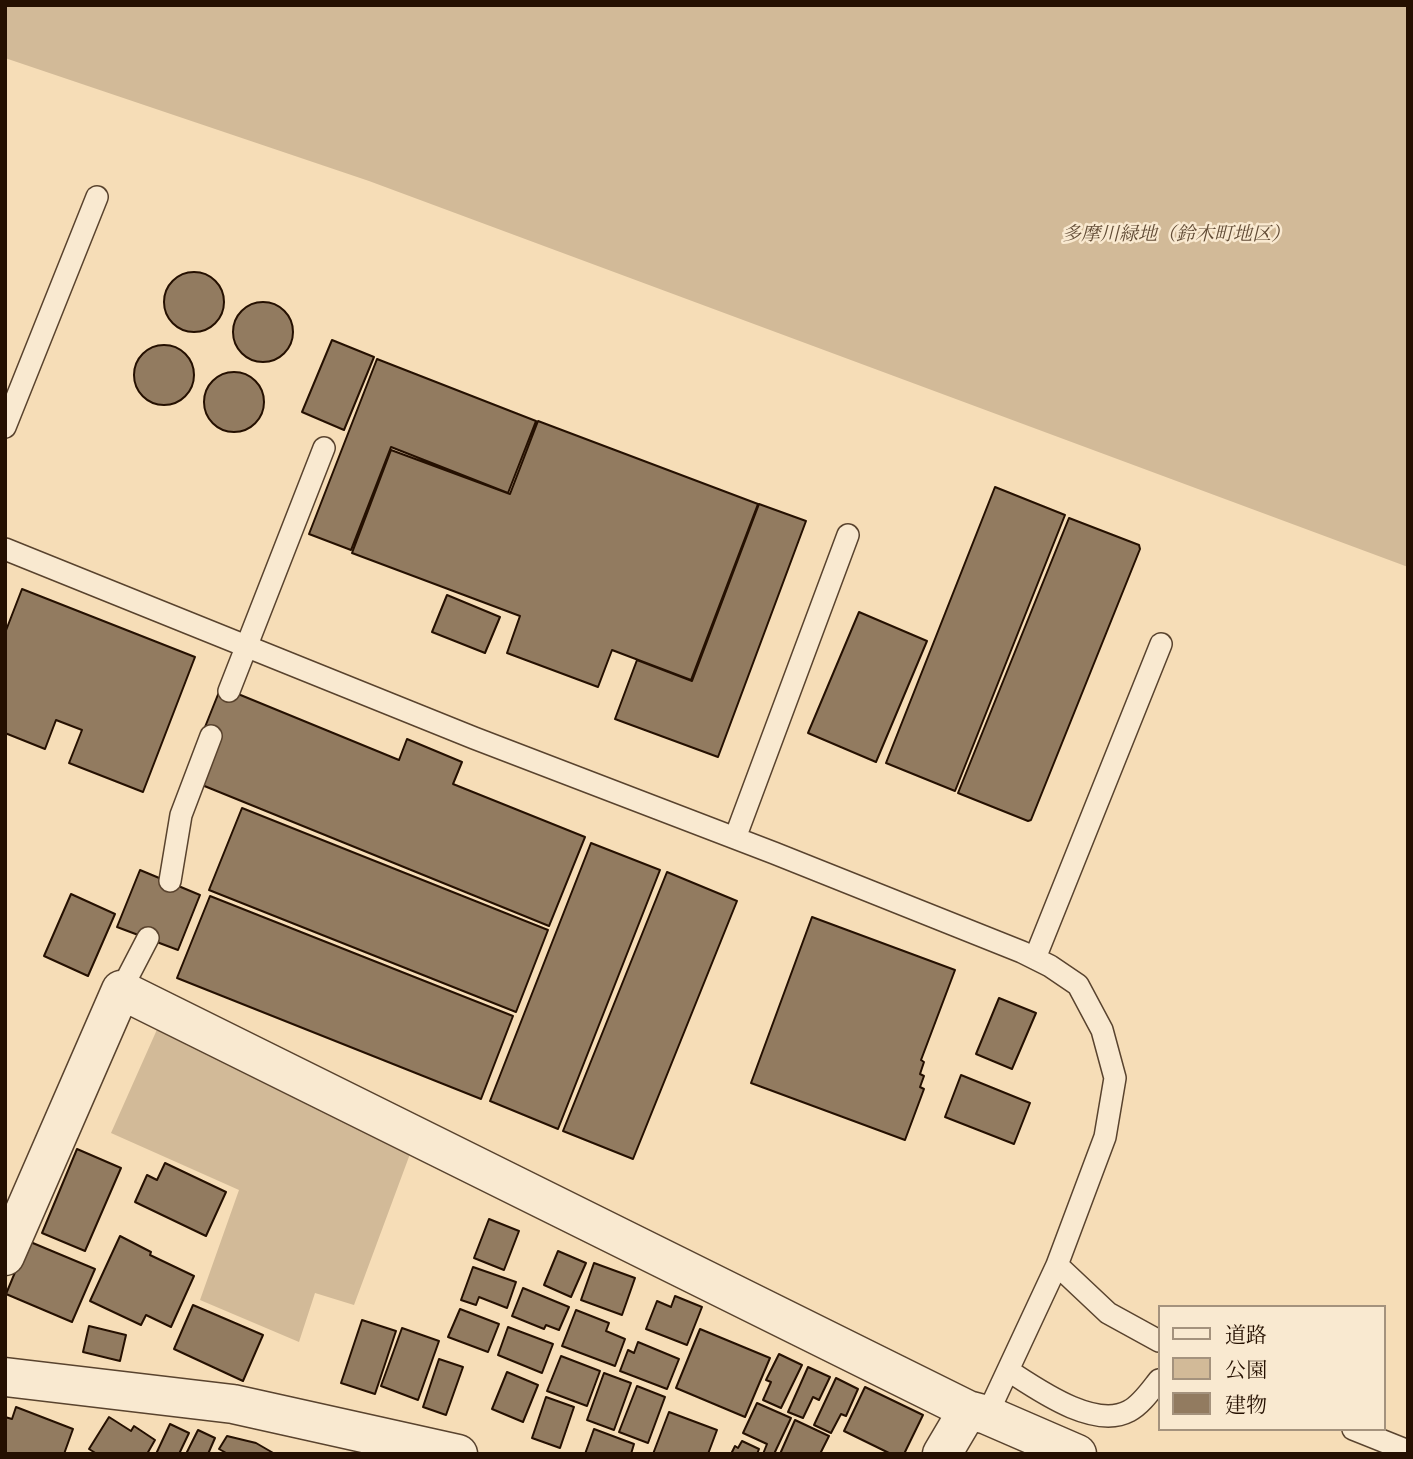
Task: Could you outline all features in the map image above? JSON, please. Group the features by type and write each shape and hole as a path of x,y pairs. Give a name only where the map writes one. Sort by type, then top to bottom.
{"street":[{"path":"5,1255 121,990 978,1412 1077,1454"},
{"path":"5,1377 233,1404 313,1439 458,1454"},
{"path":"942,1454 978,1412"}],"lane":[{"path":"5,427 97,197"},
{"path":"229,691 324,448"},
{"path":"735,838 848,535"},
{"path":"6,552 1035,958 1078,985 1102,1030 1115,1078 1105,1136 1057,1265 1009,1371 978,1412"},
{"path":"1035,958 1161,644"},
{"path":"170,881 181,815 211,736"},
{"path":"121,990 148,938"},
{"path":"1057,1265 1108,1313 1158,1340"},
{"path":"1009,1371 1065,1406 1109,1416 1128,1412 1158,1381"},
{"path":"1358,1431 1408,1451"}],"green space":[{"name":"多摩川緑地（鈴木町地区）","path":"5,5 1408,5 1408,567 369,181 5,58"},
{"path":"159,1025 410,1154 354,1305 315,1293 299,1342 200,1300 239,1190 111,1133"}],"building":[{"path":"194,272 215,281 224,302 215,323 194,332 173,323 164,302 173,281"},
{"path":"263,302 280,307 288,315 293,332 288,349 280,357 263,362 246,357 238,349 233,332 238,315 246,307"},
{"path":"332,340 374,357 344,430 302,412"},
{"path":"164,345 185,354 194,375 185,396 164,405 143,396 134,375 143,354"},
{"path":"377,359 536,421 508,493 391,447 351,550 309,534"},
{"path":"234,372 255,381 264,402 255,423 234,432 213,423 204,402 213,381"},
{"path":"538,421 758,504 691,680 612,650 598,687 507,653 520,616 352,553 391,450 510,494"},
{"path":"995,487 1065,515 955,791 886,763"},
{"path":"759,504 806,521 718,757 615,719 637,660 692,681"},
{"path":"1069,518 1139,545 1140,549 1031,820 1028,821 958,793"},
{"path":"22,589 195,657 143,792 69,763 82,730 56,720 45,749 5,733 5,633"},
{"path":"447,595 500,617 485,653 432,632"},
{"path":"859,612 927,641 876,762 808,733"},
{"path":"221,687 399,760 407,739 462,762 453,784 585,837 549,926 197,783 203,732"},
{"path":"242,808 548,930 516,1012 209,890"},
{"path":"591,843 660,870 558,1129 490,1101"},
{"path":"140,870 200,895 178,950 117,927"},
{"path":"667,872 737,901 633,1159 563,1131"},
{"path":"71,894 115,914 88,976 44,956"},
{"path":"210,896 513,1016 481,1099 177,978"},
{"path":"812,917 955,970 921,1060 924,1062 920,1074 924,1076 920,1087 924,1089 905,1140 751,1083"},
{"path":"999,998 1036,1013 1012,1069 976,1054"},
{"path":"961,1075 1030,1103 1014,1144 945,1117"},
{"path":"77,1149 121,1168 85,1251 42,1233"},
{"path":"165,1163 226,1192 206,1236 135,1202 147,1175 157,1180"},
{"path":"489,1219 519,1231 504,1270 474,1258"},
{"path":"120,1236 151,1252 150,1255 194,1276 171,1327 146,1315 141,1325 90,1301"},
{"path":"28,1241 95,1269 72,1322 6,1294"},
{"path":"558,1251 586,1263 571,1297 544,1285"},
{"path":"594,1263 635,1278 622,1315 581,1300"},
{"path":"473,1267 516,1282 507,1308 479,1297 476,1305 461,1300"},
{"path":"523,1288 569,1307 559,1330 546,1325 544,1329 512,1316"},
{"path":"675,1296 702,1307 687,1345 646,1329 657,1301 671,1307"},
{"path":"193,1305 263,1335 243,1381 174,1349"},
{"path":"460,1309 499,1324 488,1352 448,1337"},
{"path":"576,1310 609,1323 606,1331 625,1339 615,1366 562,1346"},
{"path":"362,1320 396,1331 375,1394 341,1383"},
{"path":"89,1326 126,1335 120,1361 83,1352"},
{"path":"508,1327 553,1344 542,1373 498,1355"},
{"path":"402,1328 439,1341 418,1400 381,1386"},
{"path":"700,1329 770,1358 745,1417 676,1388"},
{"path":"638,1342 679,1359 667,1389 620,1371 628,1350 634,1353"},
{"path":"779,1354 802,1365 781,1408 763,1400 771,1382 766,1380"},
{"path":"561,1356 600,1371 587,1406 547,1391"},
{"path":"439,1359 463,1367 446,1415 423,1407"},
{"path":"808,1367 830,1377 819,1400 813,1397 803,1418 788,1412"},
{"path":"507,1372 538,1385 523,1422 492,1409"},
{"path":"604,1373 631,1383 614,1430 587,1420"},
{"path":"836,1378 858,1389 846,1416 841,1414 831,1433 814,1425"},
{"path":"637,1386 665,1397 648,1443 619,1432"},
{"path":"865,1387 923,1415 904,1454 891,1454 844,1431"},
{"path":"546,1397 574,1407 560,1448 532,1438"},
{"path":"757,1403 791,1418 774,1454 763,1454 767,1444 743,1433"},
{"path":"16,1407 73,1429 64,1454 5,1454 5,1417 12,1419"},
{"path":"669,1412 717,1430 708,1454 653,1454"},
{"path":"109,1417 131,1431 134,1426 155,1440 147,1454 97,1454 89,1449"},
{"path":"795,1420 829,1436 820,1454 780,1454"},
{"path":"170,1424 189,1433 179,1454 156,1454"},
{"path":"594,1429 634,1444 631,1454 585,1454"},
{"path":"198,1430 215,1438 208,1454 186,1454"},
{"path":"227,1436 256,1443 275,1454 228,1454 219,1449"},
{"path":"742,1441 759,1449 757,1454 731,1454 735,1446 738,1448"}]}
